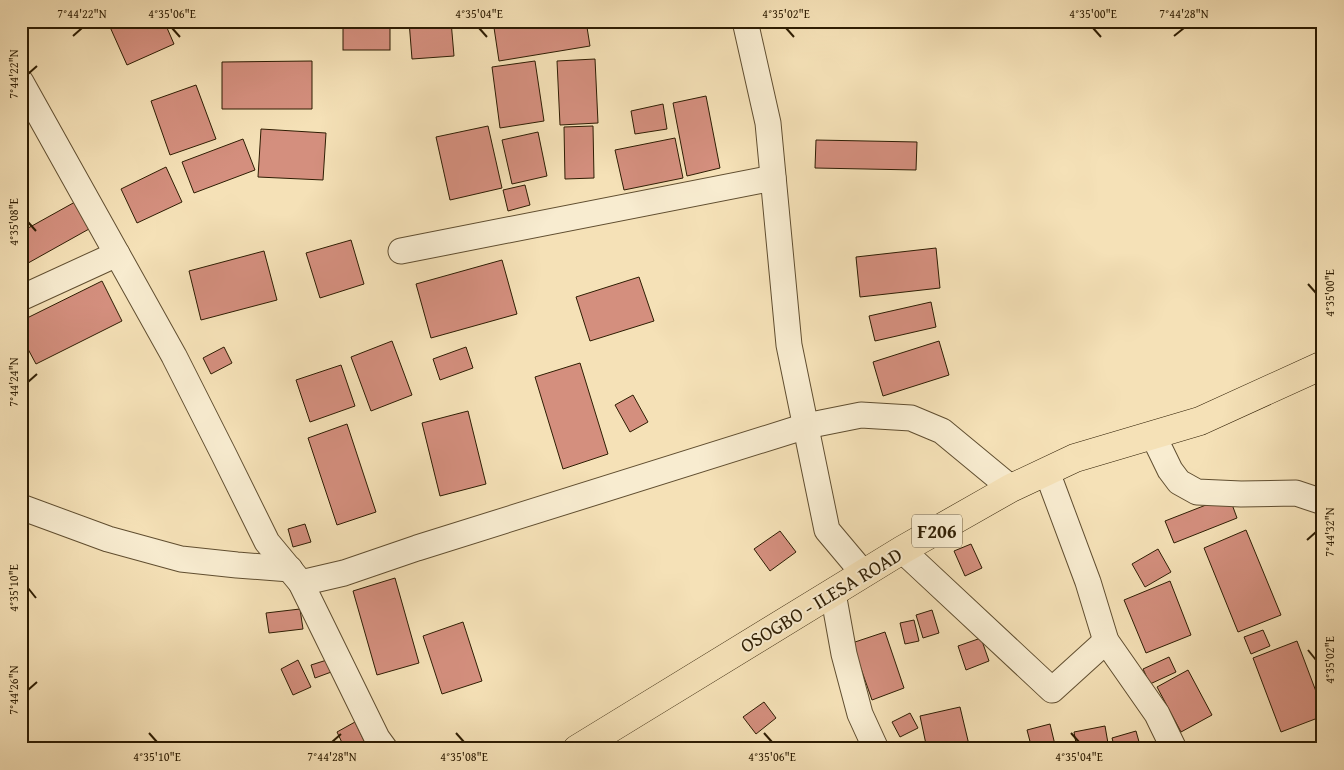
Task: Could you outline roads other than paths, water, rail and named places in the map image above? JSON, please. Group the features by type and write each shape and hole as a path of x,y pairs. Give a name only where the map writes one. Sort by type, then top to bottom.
{"main road":[{"name":"OSOGBO - ILESA ROAD","path":"577,749 902,550 1011,488 1075,458 1200,421 1320,371"}],"street":[{"path":"745,21 768,123 789,345 827,530 864,574"},
{"path":"21,82 178,364 267,542 296,576 377,738 385,749"},
{"path":"401,251 773,178"},
{"path":"21,298 117,254"},
{"path":"21,507 108,539 181,559 296,576 344,573 417,548 806,426 861,415 911,418 942,431 1011,488"},
{"path":"1153,435 1170,470 1179,482 1197,492 1241,494 1296,493 1323,502"},
{"path":"1047,472 1088,582 1106,640 1157,714 1174,749"},
{"path":"902,550 1052,690 1106,640"},
{"path":"833,592 844,654 860,714 876,749"}]}
